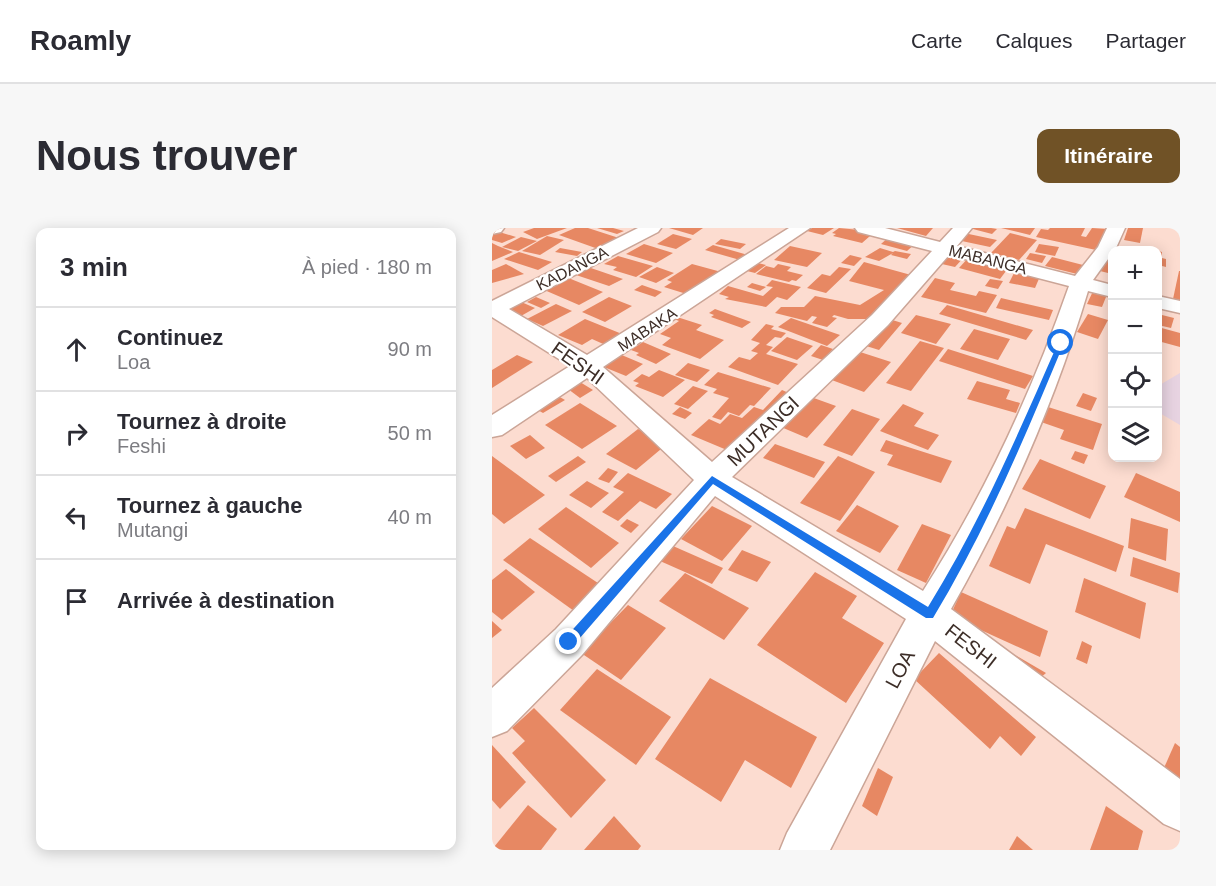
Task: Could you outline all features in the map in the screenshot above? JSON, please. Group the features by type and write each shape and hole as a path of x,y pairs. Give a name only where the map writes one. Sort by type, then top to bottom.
{"street":[{"name":"KADANGA","path":"492,308 652,228"},
{"name":"MABAKA","path":"492,428 801,228"},
{"name":"MABANGA","path":"864,228 953,238 1108,290"},
{"name":"LOA","path":"804,850 958,566 1003,478 1061,343 1081,282 1107,248 1116,228"},
{"name":"MUTANGI","path":"492,716 569,642 712,479 880,320 953,238"},
{"path":"1162,303 1180,307"},
{"name":"FESHI","path":"492,308 589,367 712,479 930,614 1180,808"}],"shaded area":[{"path":"1180,373 1180,425 1162,414 1162,384"}],"building":[{"path":"534,228 567,228 537,239 523,232"},
{"path":"575,228 588,228 622,239 601,250 559,235"},
{"path":"597,228 613,228 624,231 617,234"},
{"path":"669,228 703,228 693,235"},
{"path":"812,228 834,228 823,235 807,231"},
{"path":"839,228 870,231 866,235 870,236 862,243 833,236 836,234 832,233"},
{"path":"897,228 933,228 926,236"},
{"path":"969,228 991,228 997,229 992,234"},
{"path":"1001,228 1035,228 1030,235"},
{"path":"1085,228 1081,236 1086,237 1092,228 1107,229 1096,250 1036,237 1041,229"},
{"path":"1128,228 1143,228 1140,243 1124,240"},
{"path":"496,231 516,237 502,243 492,240 492,233"},
{"path":"964,233 997,240 990,247 957,240"},
{"path":"1010,233 1037,240 1019,260 991,253"},
{"path":"673,234 692,239 676,249 657,244"},
{"path":"547,236 564,240 540,255 522,251"},
{"path":"890,236 916,243 907,251 881,244"},
{"path":"521,237 537,241 518,251 502,247"},
{"path":"721,239 746,244 740,249 715,244"},
{"path":"492,243 498,246 513,252 492,261"},
{"path":"644,244 673,253 656,263 626,254"},
{"path":"1039,244 1059,247 1055,256 1035,252"},
{"path":"713,245 748,255 740,260 705,250"},
{"path":"790,246 822,253 807,267 774,260"},
{"path":"560,248 582,252 577,256 555,252"},
{"path":"880,248 911,254 907,259 891,255 893,253 879,261 865,257"},
{"path":"943,251 965,256 955,267 933,262"},
{"path":"519,252 552,262 538,270 504,259"},
{"path":"1030,253 1046,256 1042,263 1026,259"},
{"path":"850,255 862,258 854,266 841,263"},
{"path":"618,256 653,266 636,277 613,270 617,267 604,264"},
{"path":"969,257 1009,267 1000,279 959,268"},
{"path":"1052,257 1083,265 1077,274 1045,266"},
{"path":"1162,258 1166,259 1166,267 1162,266"},
{"path":"1103,259 1108,260 1108,273 1096,270"},
{"path":"864,262 911,275 873,319 848,319 834,315 832,317 837,318 827,327 812,323 817,317 812,316 807,321 775,313 781,307 804,307 815,296 860,305 884,290 849,281"},
{"path":"758,263 766,265 755,273 747,271"},
{"path":"506,264 524,274 492,283 492,270"},
{"path":"692,264 725,273 693,296 664,287 672,282 667,280"},
{"path":"778,264 791,267 787,271 803,275 796,281 789,282 756,274 766,266 774,268"},
{"path":"585,266 623,279 609,286 573,274"},
{"path":"657,267 674,273 656,283 639,277"},
{"path":"839,267 851,269 826,293 807,288 822,274 830,276"},
{"path":"1016,269 1041,274 1035,288 1009,283"},
{"path":"1180,271 1180,300 1173,299"},
{"path":"566,277 603,292 579,305 542,289"},
{"path":"935,278 955,283 950,290 976,296 979,291 997,295 986,313 921,297"},
{"path":"990,279 1003,281 998,289 985,286"},
{"path":"772,280 801,287 787,300 777,297 766,307 725,299 729,297 719,294 728,286 763,296 773,287 766,286"},
{"path":"752,283 766,287 760,291 747,287"},
{"path":"642,285 662,292 655,297 634,290"},
{"path":"1094,289 1108,292 1102,307 1087,304"},
{"path":"536,297 550,303 541,308 527,302"},
{"path":"609,297 632,306 605,322 582,312"},
{"path":"1001,298 1053,310 1049,320 996,308"},
{"path":"519,301 535,308 521,316 504,308"},
{"path":"556,304 572,311 543,326 527,319"},
{"path":"947,305 1033,330 1026,340 939,314"},
{"path":"715,309 751,322 742,328 711,317 714,315 709,313"},
{"path":"1088,314 1108,320 1098,339 1077,332"},
{"path":"916,315 951,324 936,344 901,333"},
{"path":"1162,315 1174,318 1171,328 1162,326"},
{"path":"677,317 702,325 696,330 724,340 700,359 662,345 671,338 660,334 679,321 674,319"},
{"path":"791,318 840,335 827,346 778,327"},
{"path":"886,318 902,323 879,350 863,345"},
{"path":"585,319 627,336 610,347 592,339 582,345 558,335"},
{"path":"766,324 774,326 771,329 786,333 781,338 775,337 766,345 773,347 766,354 798,364 778,385 728,367 739,357 750,360 758,353 751,351 760,343 751,340"},
{"path":"1162,328 1180,333 1180,347 1162,342"},
{"path":"974,329 1010,339 998,360 960,349"},
{"path":"787,337 813,346 797,360 771,351"},
{"path":"920,341 944,348 911,391 886,383"},
{"path":"643,342 671,354 656,364 636,355 639,353 631,350"},
{"path":"821,345 833,349 823,360 811,356"},
{"path":"948,349 1033,376 1025,389 939,361"},
{"path":"857,351 891,362 864,392 829,379"},
{"path":"617,353 643,364 626,376 599,365"},
{"path":"517,355 533,362 492,388 492,370"},
{"path":"688,363 710,370 697,382 675,375"},
{"path":"659,370 685,380 663,397 635,386 639,383 633,381 642,374 649,377"},
{"path":"718,372 771,388 754,406 750,405 739,416 728,412 721,420 712,417 729,398 713,393 717,389 704,385"},
{"path":"977,381 1010,390 1006,399 1020,403 1016,413 967,399"},
{"path":"580,382 593,390 580,398 568,389"},
{"path":"693,386 708,391 688,409 674,404"},
{"path":"782,390 791,394 734,453 691,435 709,419 720,424 730,414 742,418 754,407 763,410"},
{"path":"1083,393 1097,398 1091,411 1076,406"},
{"path":"558,396 565,400 543,413 536,409"},
{"path":"811,397 836,406 807,438 781,427"},
{"path":"580,403 617,426 582,449 545,425"},
{"path":"903,404 924,413 914,426 939,435 928,450 880,431"},
{"path":"680,407 692,413 685,419 672,414"},
{"path":"1048,407 1102,424 1093,450 1060,439 1064,430 1041,422"},
{"path":"852,409 880,419 852,456 823,445"},
{"path":"638,429 667,444 636,470 606,454"},
{"path":"530,435 545,448 526,459 510,446"},
{"path":"886,440 952,461 941,483 887,465 893,455 880,451"},
{"path":"775,444 825,462 814,478 763,458"},
{"path":"1075,451 1088,455 1084,464 1071,459"},
{"path":"492,456 545,495 504,524 492,514"},
{"path":"578,456 586,462 556,482 548,476"},
{"path":"838,456 875,472 840,521 800,503"},
{"path":"1040,459 1106,486 1090,519 1022,489"},
{"path":"608,468 618,472 609,483 598,479"},
{"path":"628,473 672,494 656,509 640,501 618,521 602,512 624,492 613,487"},
{"path":"1136,473 1180,492 1180,522 1124,497"},
{"path":"587,481 609,493 591,508 569,495"},
{"path":"857,505 899,526 880,553 836,531"},
{"path":"712,506 752,526 722,561 681,539"},
{"path":"566,507 619,543 591,568 538,529"},
{"path":"1025,508 1124,546 1116,572 1046,544 1030,584 989,566 1007,526 1015,529"},
{"path":"1131,518 1168,529 1166,561 1128,548"},
{"path":"627,519 639,525 631,533 620,526"},
{"path":"922,524 951,535 926,583 897,570"},
{"path":"530,538 601,585 574,611 503,560"},
{"path":"673,546 723,568 712,584 660,561"},
{"path":"742,550 771,562 757,582 728,570"},
{"path":"1133,557 1180,573 1178,593 1130,576"},
{"path":"506,569 535,592 502,620 492,612 492,580"},
{"path":"815,572 857,596 842,618 884,643 846,703 757,645"},
{"path":"685,573 749,608 724,640 659,601"},
{"path":"1084,578 1146,603 1140,639 1075,612"},
{"path":"961,592 1048,631 1040,657 950,616"},
{"path":"628,605 666,628 621,680 581,653"},
{"path":"492,621 502,630 492,638"},
{"path":"1082,641 1092,646 1087,664 1076,659"},
{"path":"939,653 1036,737 1021,756 1000,736 990,749 914,679"},
{"path":"1015,655 1046,673 1026,690 1008,675"},
{"path":"597,669 671,717 636,765 560,710"},
{"path":"710,678 817,737 791,788 745,760 721,802 655,759"},
{"path":"534,708 606,780 571,818 512,753 525,741 512,728"},
{"path":"1175,743 1180,747 1180,804 1156,786"},
{"path":"492,745 526,782 500,809 492,800"},
{"path":"878,768 893,777 877,816 862,806"},
{"path":"528,805 557,829 541,850 497,850 494,847"},
{"path":"1106,806 1143,831 1138,850 1090,850"},
{"path":"614,816 641,846 638,850 584,850"},
{"path":"1017,836 1033,850 1009,850"}],"route":[{"path":"569,642 712,479 930,614 958,566 1003,478 1061,343"}]}
